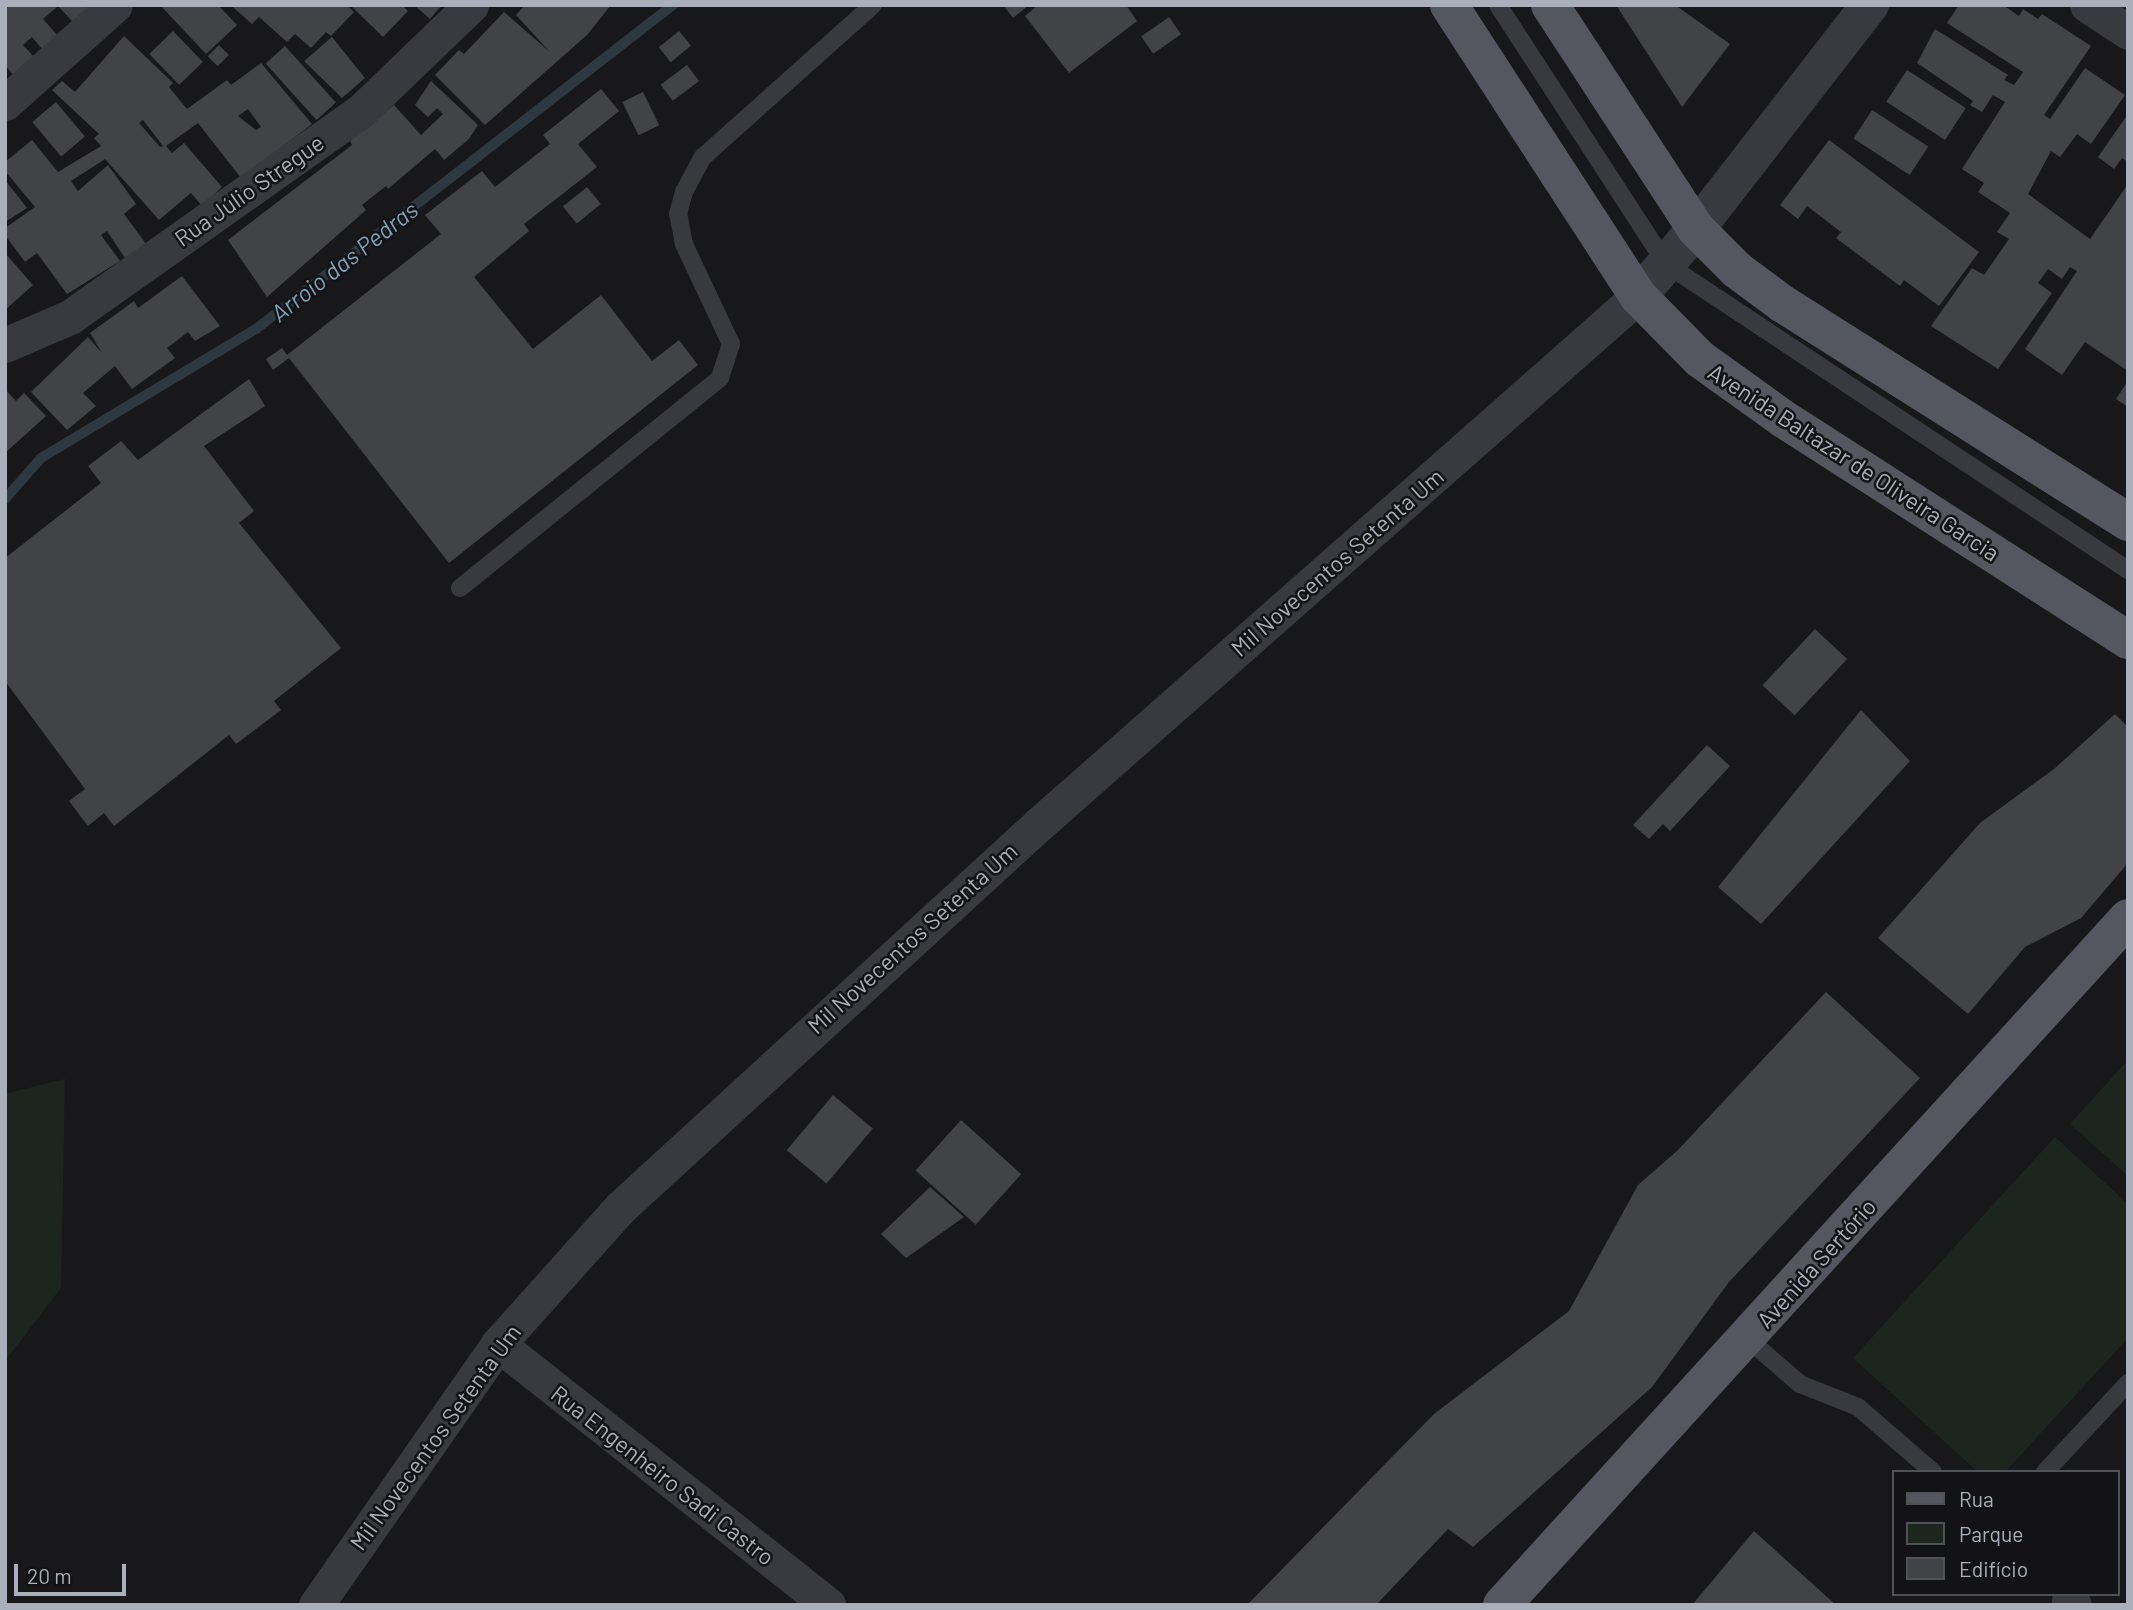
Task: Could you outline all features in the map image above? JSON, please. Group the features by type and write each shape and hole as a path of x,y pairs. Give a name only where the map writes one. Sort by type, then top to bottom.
{"main road":[{"name":"Avenida Baltazar de Oliveira Garcia","path":"1449,5 1638,296 1700,359 1782,418 2128,640"},
{"path":"1550,5 1696,229 1737,270 1783,304 2128,522"},
{"name":"Avenida Sertório","path":"1502,1605 1748,1339 2128,918"}],"street":[{"path":"5,103 115,5"},
{"name":"Rua Júlio Stregue","path":"5,345 70,317 360,112 471,5"},
{"path":"1638,296 1696,229 1870,5"},
{"path":"2087,5 2128,32"},
{"name":"Mil Novecentos Setenta Um","path":"316,1605 498,1345 621,1207 752,1082 1638,296"},
{"name":"Rua Engenheiro Sadi Castro","path":"498,1345 828,1605"}],"lane":[{"path":"460,588 720,378 731,344 684,244 678,214 684,192 703,157 873,5"},
{"path":"1499,5 1666,264 2128,570"},
{"path":"1748,1339 1800,1384 1858,1407 1931,1470"},
{"path":"2047,1470 2128,1383"}],"green space":[{"path":"2128,1060 2128,1176 2070,1124"},
{"path":"65,1079 61,1288 5,1361 5,1094"},
{"path":"2055,1137 2128,1204 2128,1338 2007,1470 1976,1470 1853,1358"}],"building":[{"path":"5,5 91,5 73,22 58,6 43,19 58,36 43,50 32,37 23,45 35,58 15,77 5,65"},
{"path":"160,5 218,5 237,25 206,54"},
{"path":"347,5 354,12 331,36 326,32 311,48 295,34 287,42 259,17 252,24 233,7"},
{"path":"350,5 402,5 408,11 383,37"},
{"path":"414,5 442,5 430,19"},
{"path":"525,5 611,5 587,35 485,125 435,75 459,50 464,54 504,12 550,52 516,15"},
{"path":"1003,5 1029,5 1013,18"},
{"path":"1038,5 1126,5 1137,21 1069,73 1025,16"},
{"path":"1616,5 1675,5 1730,44 1682,107"},
{"path":"1959,5 2003,5 2019,16 2023,9 2038,19 2042,14 2091,46 2044,115 2050,119 2085,68 2125,95 2091,144 2077,134 2060,157 2051,151 2028,194 2090,239 2128,184 2128,371 2085,342 2062,375 2025,349 2077,271 2070,267 2062,279 2048,269 2038,283 2052,293 1998,369 1931,326 1972,268 1984,275 2009,239 1997,232 2010,213 1978,192 1984,183 1962,169 2005,102 1993,95 1982,112 1970,105 1973,101 1917,63 1935,29 2008,75 2004,80 2014,85 2023,72 1947,23"},
{"path":"1169,17 1181,34 1153,54 1141,37"},
{"path":"173,31 203,62 179,85 149,54"},
{"path":"679,31 691,46 671,62 659,47"},
{"path":"124,36 173,83 169,87 187,109 227,80 231,85 261,63 312,124 241,178 198,123 166,146 172,153 184,143 222,187 202,206 191,193 159,220 105,159 71,181 78,191 108,165 136,204 124,214 146,244 125,258 107,231 101,235 120,261 67,294 37,253 25,262 5,235 5,228 35,207 5,171 5,162 32,140 58,172 101,146 94,138 99,134 52,90 62,81 75,92","holes":["248,109 261,127 256,130 238,116","143,120 163,146 160,147 139,123"]},
{"path":"332,37 365,78 342,98 304,61"},
{"path":"219,45 229,55 218,66 208,56"},
{"path":"285,46 336,102 317,120 266,63"},
{"path":"687,65 699,81 673,101 661,85"},
{"path":"1907,70 1966,108 1945,140 1886,102"},
{"path":"431,81 478,125 469,139 444,160 435,149 388,189 386,186 362,205 366,210 267,297 228,240 352,145 350,141 394,105 421,135 443,114 437,108 428,117 415,105"},
{"path":"601,89 619,111 578,144 597,167 524,224 529,231 474,277 533,349 601,295 652,361 679,340 698,365 449,563 289,358 273,370 266,359 282,348 287,355 441,234 425,215 482,171 495,187 550,144 543,135"},
{"path":"643,92 659,125 639,135 622,102"},
{"path":"56,102 85,136 61,156 32,122"},
{"path":"1872,110 1928,146 1910,175 1853,139"},
{"path":"2128,114 2128,162 2122,158 2114,169 2098,157"},
{"path":"1829,140 1979,252 1939,306 1904,280 1900,286 1836,238 1841,232 1807,206 1798,219 1780,205"},
{"path":"5,180 27,208 5,222"},
{"path":"587,187 601,204 577,224 563,207"},
{"path":"5,253 33,285 5,310"},
{"path":"182,276 220,326 195,341 188,332 167,348 175,358 132,389 115,366 83,393 96,406 67,430 31,392 88,337 102,353 90,333 134,301 138,308"},
{"path":"249,379 265,406 204,446 254,511 239,523 341,648 274,701 281,710 236,744 229,735 114,826 104,813 88,826 69,801 85,789 5,681 5,558 101,483 88,466 121,441 138,460"},
{"path":"2128,381 2128,407 2116,399"},
{"path":"5,389 16,401 24,393 46,416 5,453"},
{"path":"1815,629 1847,659 1795,715 1762,685"},
{"path":"1861,710 1910,761 1761,924 1718,887"},
{"path":"2115,714 2128,727 2128,863 2081,918 2025,947 1968,1014 1878,938 1980,823 2054,769"},
{"path":"1707,745 1730,766 1670,831 1663,824 1649,839 1633,825"},
{"path":"1826,992 1920,1078 1729,1282 1652,1387 1473,1547 1448,1529 1376,1605 1247,1605 1434,1414 1569,1311 1638,1185 1678,1150"},
{"path":"833,1095 873,1128 827,1184 787,1150"},
{"path":"961,1120 1021,1174 976,1225 915,1171"},
{"path":"930,1187 964,1217 906,1258 881,1234"},
{"path":"1754,1531 1836,1605 1692,1605"}],"waterway":[{"name":"Arroio das Pedras","path":"5,499 41,458 256,329 673,5"}]}
